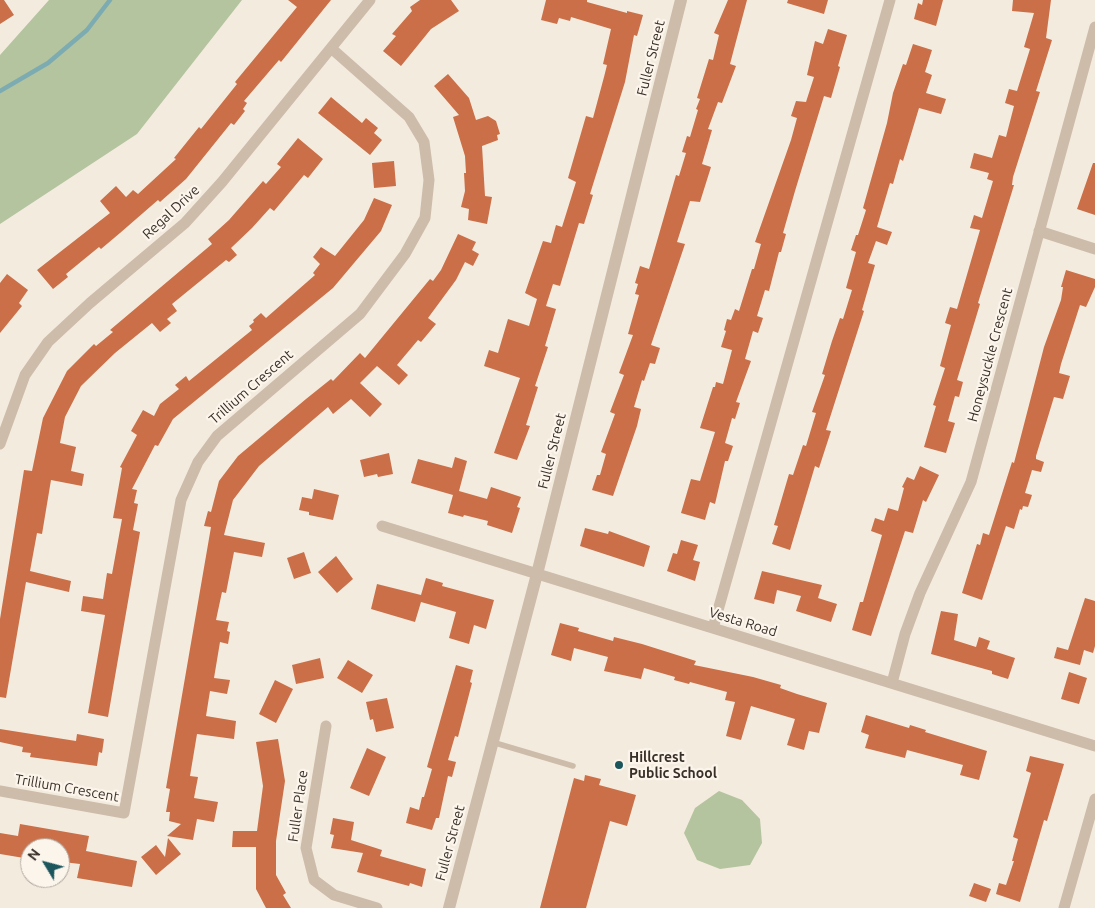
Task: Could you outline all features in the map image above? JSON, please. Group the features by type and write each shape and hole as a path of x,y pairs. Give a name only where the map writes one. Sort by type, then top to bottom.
{"street":[{"name":"Regal Drive","path":"0,444 25,375 48,342 90,303 185,223 222,182 370,0"},
{"name":"Fuller Street","path":"449,908 537,574 681,0"},
{"path":"713,628 890,0"},
{"name":"Honeysuckle Crescent","path":"892,683 905,634 920,593 971,482 1095,27"},
{"name":"Trillium Crescent","path":"0,791 124,813 181,500 198,462 217,436 360,314 405,254 425,218 429,180 424,142 409,117 331,48"},
{"path":"1039,231 1095,248"},
{"name":"Vesta Road","path":"382,526 1095,746"},
{"name":"Fuller Place","path":"326,726 306,848 314,880 334,895 377,908"},
{"path":"1064,908 1095,799"}],"lane":[{"path":"492,742 573,766"}],"green space":[{"path":"49,0 242,0 137,134 0,224 0,55"},
{"path":"719,791 742,800 760,819 762,843 750,865 720,869 697,860 684,833 695,808"}],"building":[{"path":"0,0 4,0 14,15 0,24"},
{"path":"288,0 331,0 281,62 279,60 244,101 247,103 243,109 245,111 234,125 231,123 186,179 160,202 158,200 101,249 99,247 66,274 68,277 53,289 37,270 110,213 100,201 116,186 126,197 133,190 138,194 176,159 174,158 199,127 201,129 237,84 235,82 297,7"},
{"path":"420,0 451,0 459,11 431,29 401,66 383,51 396,36 392,34 412,11 410,7"},
{"path":"546,0 587,0 587,2 627,13 627,11 643,15 637,36 634,35 625,82 590,194 593,195 584,224 579,223 560,286 553,284 546,306 556,309 545,346 548,347 535,386 538,387 526,425 530,426 517,460 494,453 520,378 484,366 489,350 498,353 508,319 529,326 537,299 525,293 543,241 551,243 556,225 562,227 576,182 568,178 586,116 593,118 607,65 603,64 611,29 571,17 570,21 559,18 557,24 541,20"},
{"path":"728,0 747,0 730,64 736,66 722,103 718,102 708,129 712,130 702,164 711,167 700,202 690,201 677,242 685,244 651,345 660,348 655,364 650,363 644,381 642,380 634,407 641,409 637,426 613,496 592,490 597,475 600,475 606,454 601,452 615,414 610,412 624,375 619,373 633,335 628,334 639,295 635,294 638,284 635,283 640,266 649,269 676,175 679,176 686,153 682,152 687,136 690,137 698,110 696,109 700,99 697,98 709,59 713,60 719,35 714,33"},
{"path":"788,0 828,0 824,14 787,3"},
{"path":"923,0 943,0 936,26 914,19 918,3 922,5"},
{"path":"1013,0 1051,0 1046,38 1052,40 1036,91 1040,92 1013,177 1012,185 1014,185 957,380 963,382 959,397 955,396 948,421 955,423 946,453 924,447 936,406 933,405 945,368 940,366 951,325 945,323 950,307 957,309 980,230 970,228 974,215 982,218 993,181 987,179 989,173 970,168 974,153 992,158 999,135 1006,137 1014,106 1005,103 1009,89 1017,91 1030,49 1024,47 1034,13 1012,11"},
{"path":"828,29 847,35 838,66 840,67 831,98 824,96 783,233 786,234 781,252 779,252 769,291 765,290 757,316 763,318 758,333 753,331 745,359 751,361 736,402 740,403 735,419 732,418 725,443 733,446 728,461 725,461 715,504 710,502 705,520 681,513 691,479 700,481 715,432 700,428 713,387 715,387 716,382 723,384 732,350 721,347 726,331 724,330 727,319 731,320 735,309 739,311 752,269 754,269 761,244 755,242 797,118 791,116 796,101 806,102 814,77 807,75 815,41 823,44"},
{"path":"913,44 932,50 925,72 932,75 926,93 946,99 941,114 919,108 903,161 900,159 893,184 890,183 877,227 892,232 887,245 876,241 868,263 875,265 862,310 864,311 826,430 831,431 819,468 815,466 790,550 772,544 778,526 774,525 789,474 793,475 803,445 806,446 816,413 812,412 825,375 822,374 840,318 843,319 852,290 846,288 856,252 851,250 866,210 863,208 887,123 893,93 903,64 906,65"},
{"path":"448,74 469,98 476,120 488,116 496,121 500,134 497,135 498,140 482,146 485,196 492,197 487,224 468,220 469,209 461,207 465,191 465,156 453,117 459,115 434,86"},
{"path":"331,97 362,123 366,118 378,128 374,133 382,140 370,155 318,113"},
{"path":"298,138 323,159 308,178 304,175 274,211 270,208 231,248 237,255 229,262 226,260 172,304 177,311 167,319 171,323 160,332 152,323 115,353 81,386 65,417 60,443 76,447 71,471 84,474 82,486 51,480 42,534 37,533 30,571 71,581 69,592 26,582 6,698 0,697 0,619 24,470 32,471 43,418 67,371 94,344 96,346 113,332 110,330 212,244 208,239 229,220 263,181 266,184 281,167 277,164"},
{"path":"394,161 396,186 374,188 372,163"},
{"path":"1093,163 1095,163 1095,215 1077,209"},
{"path":"374,198 392,205 381,231 333,288 173,419 158,446 155,445 132,489 137,490 134,503 138,504 133,530 140,532 108,717 88,713 105,615 81,611 83,596 103,599 107,573 112,574 122,519 113,518 122,468 120,467 137,435 131,431 143,410 154,416 160,404 179,389 175,385 186,376 189,381 252,330 249,326 261,313 266,318 315,275 313,273 320,264 313,257 321,247 335,256 364,220"},
{"path":"458,234 476,242 472,250 479,254 473,266 465,262 456,280 428,318 436,324 421,342 418,340 397,365 408,375 399,385 377,366 360,383 382,404 370,417 351,399 333,414 328,407 259,466 233,500 224,535 265,543 262,557 234,552 226,593 222,592 216,620 229,622 227,631 230,632 228,644 220,642 214,678 230,680 227,694 210,691 206,716 236,721 234,739 197,734 190,776 198,777 194,798 218,802 214,822 197,819 193,840 167,836 181,824 169,821 170,812 166,812 170,789 166,788 211,527 204,526 208,511 211,512 219,481 238,456 331,379 333,381 360,353 365,358 430,279 433,281 441,270"},
{"path":"1066,270 1095,279 1095,287 1086,307 1080,305 1061,364 1059,373 1070,376 1063,399 1054,397 1036,456 1036,459 1044,462 1041,472 1032,470 1025,493 1032,495 1028,507 1023,506 1022,510 1020,509 1014,529 1006,526 982,600 962,593 977,544 980,545 983,533 989,535 1012,462 1014,463 1044,347 1061,300 1063,287 1061,287"},
{"path":"7,274 28,290 19,303 22,306 0,333 0,283"},
{"path":"389,453 393,474 378,477 377,474 364,477 360,460"},
{"path":"455,457 467,461 459,491 487,499 491,487 521,497 517,507 520,508 512,533 487,525 488,521 448,513 453,495 411,483 418,459 452,468"},
{"path":"920,466 939,475 926,502 923,500 913,533 905,531 871,636 852,630 860,602 863,602 882,535 871,531 875,518 884,521 888,508 898,511 904,488 902,487 907,477 914,480"},
{"path":"314,489 339,495 333,520 309,515 309,512 299,510 302,497 312,499"},
{"path":"585,528 608,534 609,531 650,546 644,567 580,546"},
{"path":"681,540 698,545 693,560 700,562 695,581 667,571 673,553 677,554"},
{"path":"304,552 311,573 294,579 287,558"},
{"path":"336,556 353,579 337,593 318,572"},
{"path":"762,571 822,585 818,598 837,604 831,622 796,611 801,596 777,590 774,604 754,599"},
{"path":"426,578 443,583 442,586 494,600 486,629 474,625 469,644 449,638 456,612 421,602 415,622 371,609 377,584 421,595"},
{"path":"1085,598 1095,601 1095,646 1093,653 1084,650 1080,665 1054,658 1057,647 1068,650"},
{"path":"941,611 958,614 954,640 976,647 979,637 990,641 987,649 1015,658 1008,679 992,674 992,671 931,654"},
{"path":"560,623 579,628 578,631 613,641 614,637 642,644 696,661 694,665 753,677 781,685 780,688 827,703 819,733 809,731 804,750 787,745 795,719 751,706 741,740 726,736 735,702 725,700 727,692 690,682 689,684 674,680 675,677 644,668 641,679 604,671 608,657 574,648 571,661 551,655"},
{"path":"320,658 324,678 296,684 292,665"},
{"path":"348,660 373,675 362,693 337,678"},
{"path":"456,665 473,670 470,682 472,683 458,737 455,736 448,760 456,762 452,777 448,776 439,818 436,818 432,830 406,823 410,807 419,810 422,797 424,797 432,769 427,767"},
{"path":"1069,672 1087,678 1079,704 1061,699"},
{"path":"275,680 293,689 276,723 259,714"},
{"path":"387,698 394,728 376,732 373,719 370,720 366,702"},
{"path":"866,715 909,728 910,725 926,730 925,732 987,751 979,780 960,775 963,765 907,750 905,758 865,748 869,735 861,732"},
{"path":"0,729 76,741 77,734 104,739 102,753 99,752 97,766 30,757 31,753 22,752 23,747 0,742"},
{"path":"278,739 285,781 276,841 276,875 286,893 283,895 291,908 266,908 256,889 256,847 232,847 233,831 257,831 263,786 256,742"},
{"path":"367,748 386,757 369,796 350,788"},
{"path":"1030,756 1064,764 1047,821 1044,820 1020,902 996,894 999,883 1006,885 1014,861 1012,861 1018,839 1013,837 1031,773 1026,771"},
{"path":"585,775 601,779 599,785 636,795 627,826 610,821 586,908 540,908 574,778 584,781"},
{"path":"333,818 354,822 351,840 382,850 380,856 426,869 422,887 410,883 409,886 357,872 363,853 331,848 334,835 330,834"},
{"path":"20,824 89,836 86,851 137,861 132,887 77,878 80,864 70,863 70,838 20,838 20,857 0,854 0,833 18,836"},
{"path":"168,838 181,854 156,875 141,857 156,845 165,857"},
{"path":"974,883 991,889 986,902 969,896"}],"waterway":[{"path":"0,91 48,63 87,30 110,0"}],"place":[{"name":"Hillcrest Public School","path":"619,765"}]}
